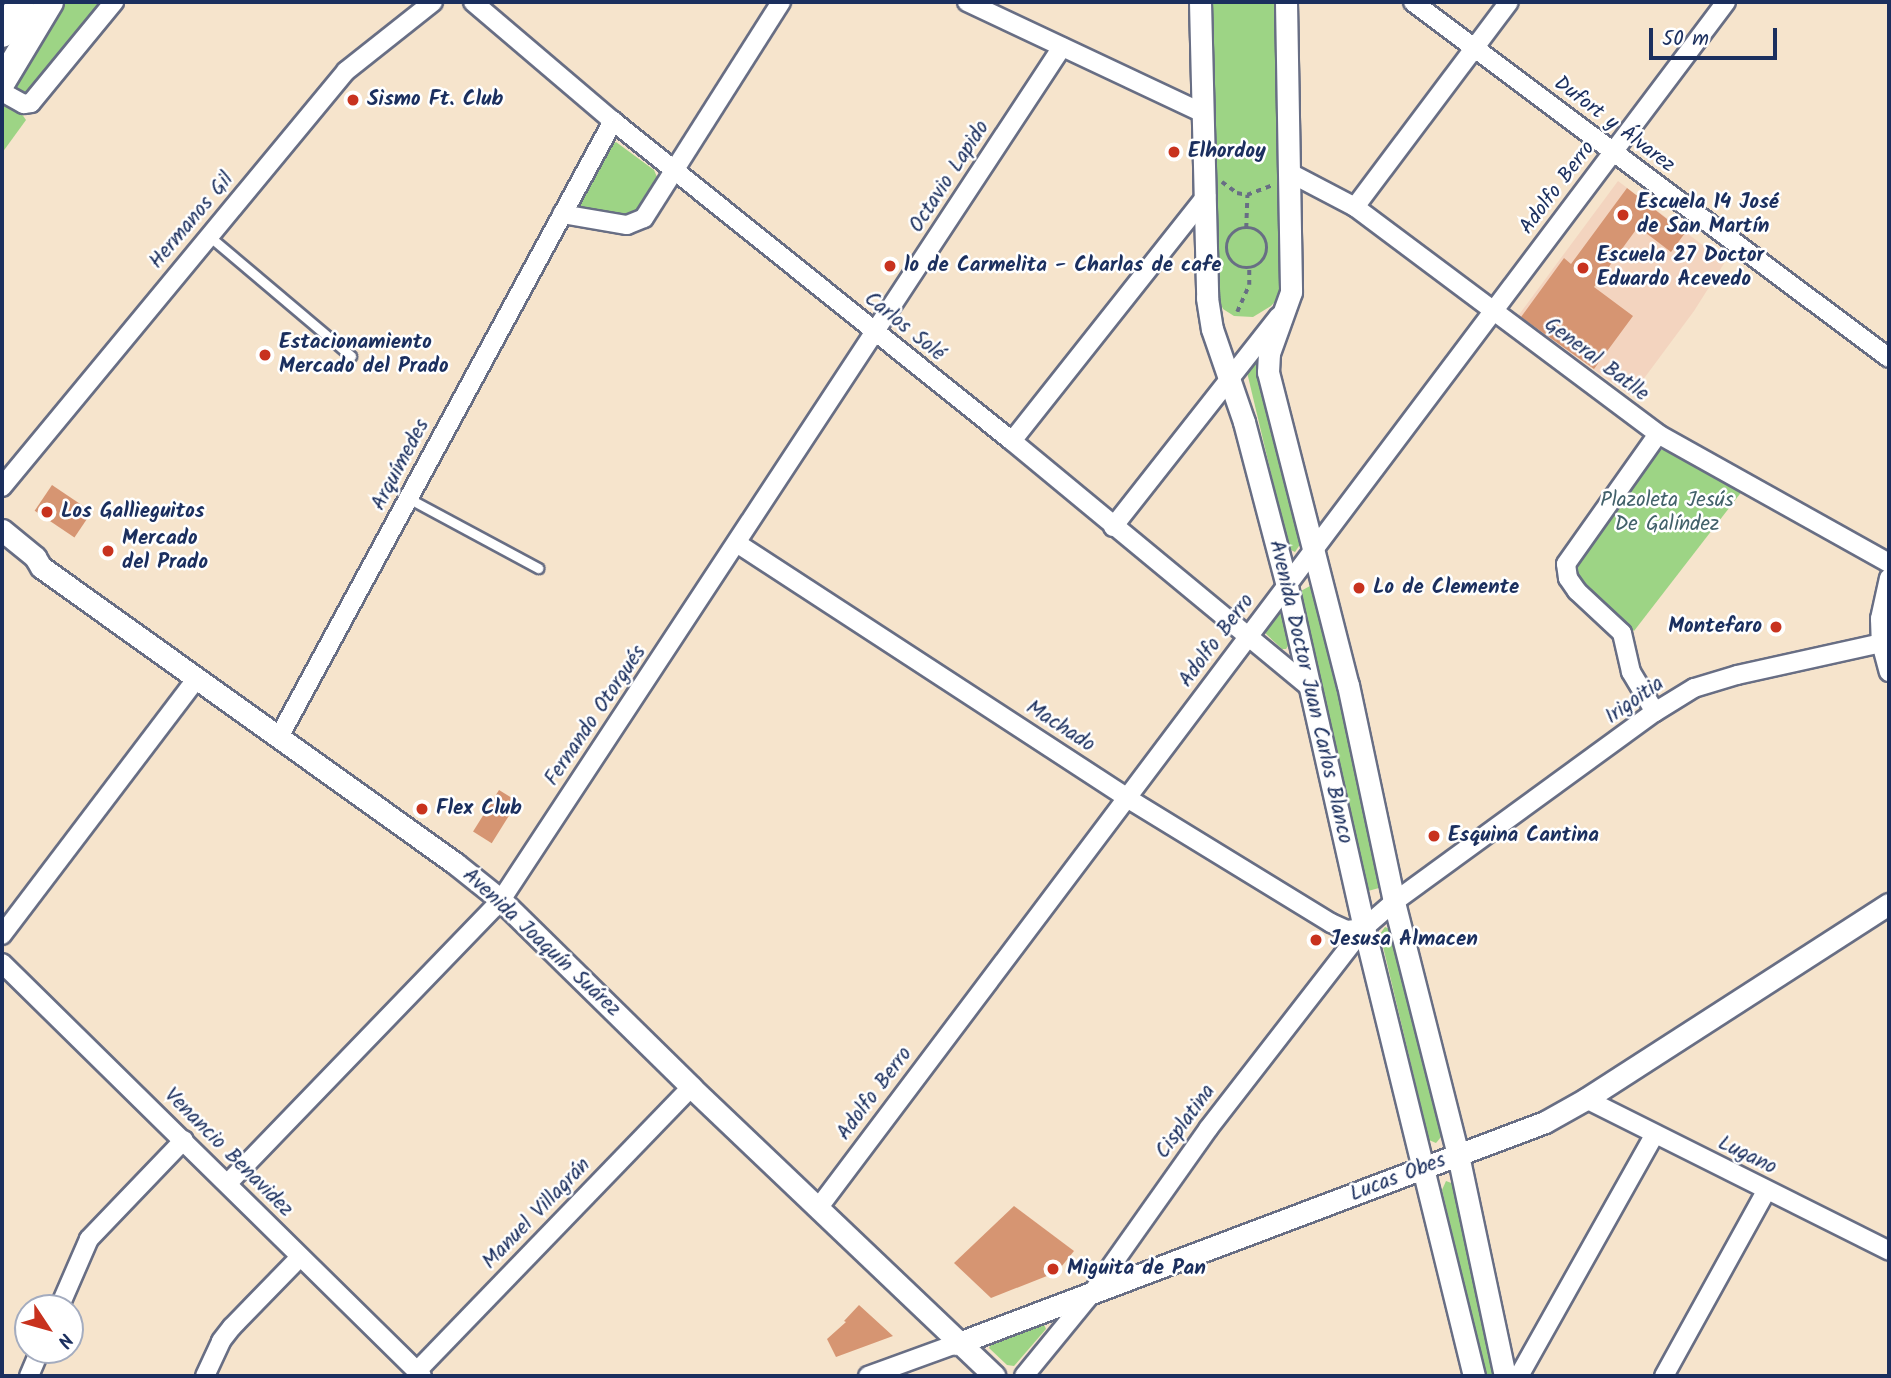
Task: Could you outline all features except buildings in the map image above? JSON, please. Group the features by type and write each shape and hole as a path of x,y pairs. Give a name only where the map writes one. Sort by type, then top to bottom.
{"main road":[{"path":"2,34 21,2"},
{"path":"2,82 50,2"}],"street":[{"path":"2,92 24,104 31,103 114,2"},
{"name":"Hermanos Gil","path":"2,486 346,71 433,2"},
{"name":"Carlos Solé","path":"473,2 613,121 1012,441 1309,687"},
{"path":"562,214 627,225 639,222 782,2"},
{"path":"967,2 1201,112"},
{"name":"Avenida Doctor Juan Carlos Blanco","path":"1200,2 1201,112 1214,189 1207,298 1212,329 1230,379 1287,586 1364,928 1475,1376"},
{"name":"Avenida Doctor Juan Carlos Blanco","path":"1286,2 1281,179 1291,292 1269,353 1268,372 1348,685 1394,902 1458,1155 1505,1376"},
{"name":"Dufort y Álvarez","path":"1413,2 1889,358"},
{"path":"1355,207 1509,2"},
{"name":"Adolfo Berro","path":"819,1207 1726,2"},
{"name":"Octavio Lapido","path":"875,333 1062,47"},
{"name":"Arquímedes","path":"279,737 613,121"},
{"name":"General Batlle","path":"1281,179 1355,207 1658,434 1889,563"},
{"path":"1012,441 1214,189"},
{"path":"1113,527 1284,311"},
{"name":"Fernando Otorgués","path":"228,1183 501,900 875,333"},
{"path":"1655,712 1631,672 1622,633 1577,591 1568,578 1566,564 1658,434"},
{"name":"Avenida Joaquín Suárez","path":"2,530 35,556 41,567 501,900 691,1087 993,1376"},
{"name":"Machado","path":"738,544 1127,798 1331,923 1347,930 1364,928"},
{"name":"Avenida Joaquín Suárez","path":"2,548 29,565 41,567"},
{"path":"1889,578 1880,619 1881,643 1889,672"},
{"name":"Irigoitia","path":"1394,902 1655,712 1694,688 1714,681 1881,643"},
{"path":"2,935 197,678"},
{"name":"Cisplatina","path":"1024,1376 1091,1293 1208,1129 1364,928 1394,902"},
{"name":"Lucas Obes","path":"868,1376 1545,1122 1586,1099 1889,904"},
{"name":"Venancio Benavidez","path":"2,963 419,1374"},
{"name":"Manuel Villagrán","path":"419,1374 691,1087"},
{"name":"Lugano","path":"1586,1099 1889,1251"},
{"path":"1519,1376 1654,1135"},
{"path":"65,1294 89,1239 184,1140"},
{"path":"1664,1376 1766,1191"},
{"path":"205,1376 221,1341 232,1327 300,1257"}],"lane":[{"path":"209,236 351,356"},
{"path":"408,498 538,568"}],"path":[{"path":"1214,189 1228,188 1247,195 1265,191 1281,179"},
{"path":"1246,228 1247,195"},
{"path":"1246,228 1257,230 1267,244 1263,260 1249,268 1238,265 1228,252 1232,236 1246,228"},
{"path":"1237,312 1249,285 1249,268"}],"shaded area":[{"path":"1618,181 1725,262 1694,311 1631,396 1518,316"}],"green space":[{"path":"63,2 107,2 29,98 12,88"},
{"path":"1212,2 1278,2 1281,295 1271,306 1253,317 1234,316 1223,309 1215,291"},
{"path":"4,101 19,110 26,120 2,153"},
{"path":"616,142 654,170 657,177 641,207 628,217 583,210 580,205 608,148"},
{"path":"1253,360 1259,363 1301,543 1295,552 1289,549 1246,368"},
{"name":"Plazoleta Jesús De Galíndez","path":"1669,450 1743,490 1634,631 1579,580 1577,560 1653,453"},
{"path":"1310,586 1332,666 1379,888 1368,891 1299,592"},
{"path":"1281,609 1290,643 1286,649 1282,649 1263,631 1276,610"},
{"path":"1385,927 1392,930 1441,1137 1436,1143 1429,1140 1380,934"},
{"path":"1446,1181 1454,1184 1497,1376 1486,1376 1442,1190"},
{"path":"1043,1322 1046,1329 1014,1366 1007,1365 989,1348 992,1342"}],"place":[{"name":"Sismo Ft. Club","path":"353,100"},
{"name":"Elhordoy","path":"1174,152"},
{"name":"Escuela 14 José de San Martín","path":"1623,215"},
{"name":"lo de Carmelita - Charlas de cafe","path":"890,266"},
{"name":"Escuela 27 Doctor Eduardo Acevedo","path":"1583,268"},
{"name":"Estacionamiento Mercado del Prado","path":"265,355"},
{"name":"Los Gallieguitos","path":"47,512"},
{"name":"Mercado del Prado","path":"108,551"},
{"name":"Lo de Clemente","path":"1359,588"},
{"name":"Montefaro","path":"1776,627"},
{"name":"Flex Club","path":"422,809"},
{"name":"Esquina Cantina","path":"1434,836"},
{"name":"Jesusa Almacen","path":"1316,940"},
{"name":"Miguita de Pan","path":"1053,1269"}]}
